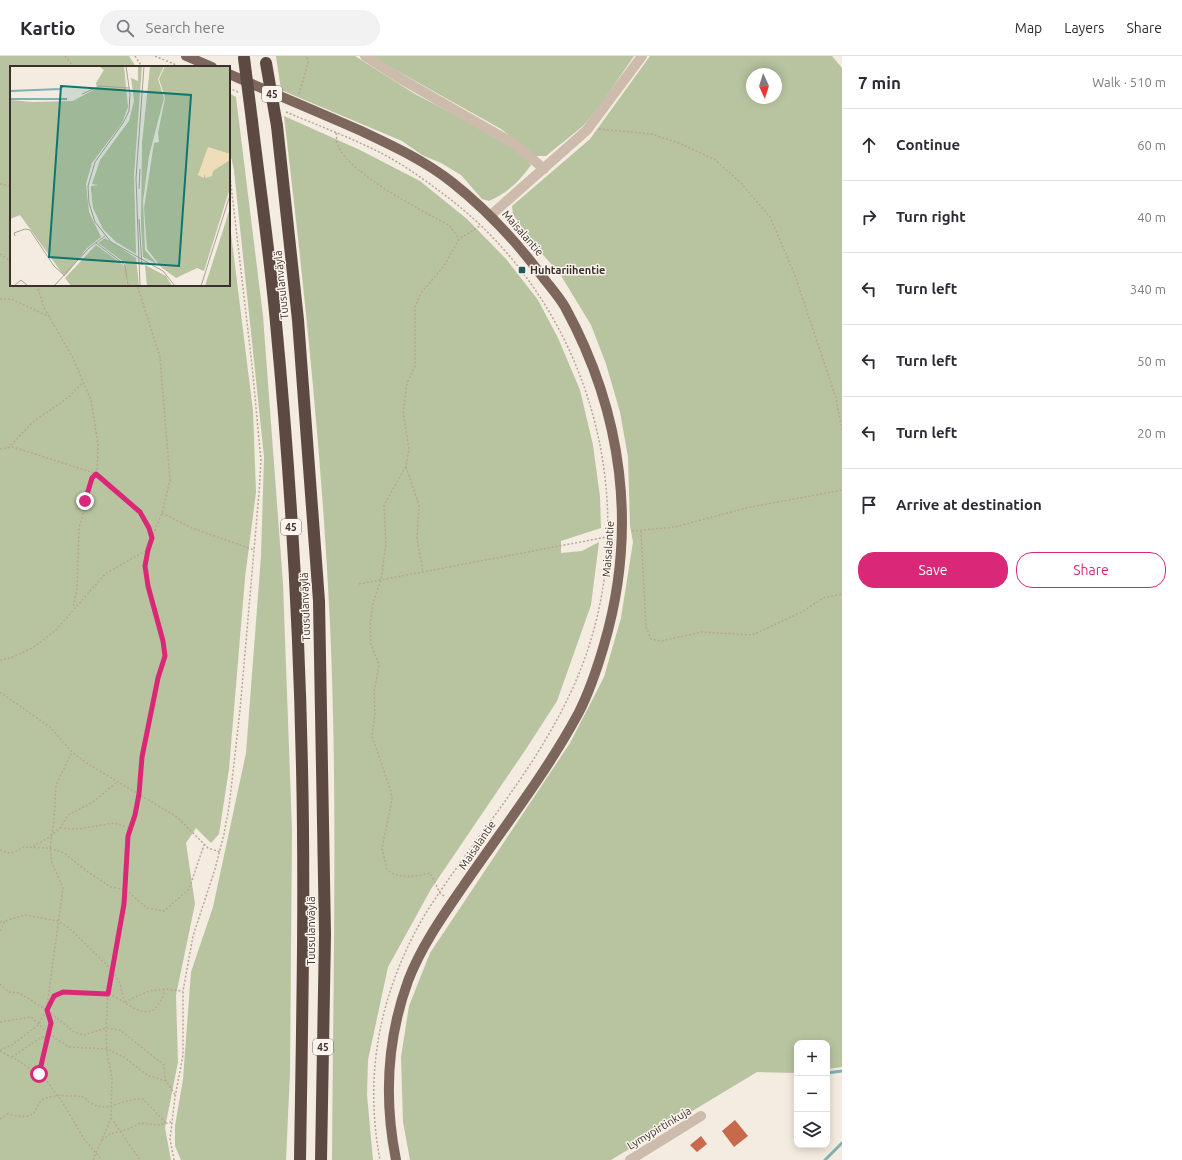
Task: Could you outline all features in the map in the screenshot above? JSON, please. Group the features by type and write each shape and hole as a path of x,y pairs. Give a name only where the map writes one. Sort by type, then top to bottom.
{"highway":[{"name":"Tuusulanväylä","path":"244,57 276,322 288,470 296,601 302,768 304,935 300,1160"},
{"name":"Tuusulanväylä","path":"266,60 277,126 298,320 319,601 325,934 321,1160"}],"main road":[{"path":"186,56 210,66"},
{"name":"Maisalantie","path":"230,74 399,149 429,166 452,182 490,215 527,254 563,304 590,359 610,419 620,477 623,532 616,596 608,630 590,685 578,714 541,774 442,918 423,949 409,979 394,1032 390,1060 389,1110 396,1160"}],"street":[{"path":"365,56 401,79 516,145 544,169"},
{"path":"490,215 587,130 642,56"},
{"name":"Lymypirtinkuja","path":"630,1160 701,1116"}],"path":[{"path":"65,56 73,66"},
{"path":"135,56 141,66"},
{"path":"155,56 179,66"},
{"path":"291,114 294,102 302,90 308,63 307,56"},
{"path":"230,88 243,93"},
{"path":"284,111 380,152 445,195 480,226 522,270 543,301 583,379 601,442 607,491 608,537 604,581 584,662 552,730 440,893 430,873 414,877 395,876 386,870 382,848 392,800 391,792 372,736 375,714 374,692 379,665 370,645 370,625 373,603 381,580 386,544 384,505 406,466 409,449 403,412 407,383 415,366 415,307 421,293 444,266 459,239 480,226"},
{"path":"587,130 607,129 651,134 679,143 714,159 741,183 770,217 794,274 836,398 842,430"},
{"path":"336,133 337,145 350,162 364,176 450,226 459,239"},
{"path":"174,1160 170,1139 175,1095 183,1055 183,991 193,936 220,852 230,799 255,551 261,461 252,365 230,177"},
{"path":"0,184 10,186"},
{"path":"0,254 10,260"},
{"path":"37,286 44,308 72,356 91,400 98,444 96,474 91,484 79,528 77,589 72,610"},
{"path":"92,1160 97,1152 111,1118 112,1078 107,1049 106,1028 108,994 126,890 127,848 139,794 142,757 158,678 165,656 163,641 148,586 145,566 148,550 162,513 170,480 160,357 137,286"},
{"path":"0,299 11,299 50,317"},
{"path":"8,448 33,422 69,397 83,382"},
{"path":"0,449 13,447 96,474 140,512 149,528 152,538"},
{"path":"406,466 419,505 416,538 422,572"},
{"path":"359,584 608,537 623,532 675,527 746,508 842,490"},
{"path":"162,513 199,530 255,551"},
{"path":"641,531 647,616 646,627 651,639 661,641 702,632 752,635 802,612 823,598 842,594"},
{"path":"0,660 11,658 34,647 56,630 105,574 148,550"},
{"path":"0,692 50,727 72,752 88,764 176,817 208,848 220,852"},
{"path":"39,1074 51,1023 47,1010 63,888 52,863 50,848 54,821 56,785 72,752"},
{"path":"31,846 51,836 60,828 68,815 94,802 118,781"},
{"path":"60,828 78,829 114,822 131,828"},
{"path":"0,850 12,853 17,852 22,847 31,846 50,848 64,853 88,872 111,887 126,890 147,908 164,911 189,889 204,844"},
{"path":"0,922 25,915 58,921 69,928 112,970 120,983 125,1002"},
{"path":"0,931 5,921"},
{"path":"0,984 9,992 19,993 47,1010 74,1032 84,1035 106,1028 120,1030 164,1066 166,1081 175,1095"},
{"path":"125,1002 149,991 164,989 183,991"},
{"path":"0,1050 12,1045 38,1025 54,996 63,992 108,994 139,1010 150,1012 156,1008 164,997 164,989"},
{"path":"0,1022 31,1017 48,1035 69,1047 107,1049 124,1057 147,1075 166,1081"},
{"path":"12,1057 40,1038 48,1035"},
{"path":"0,1050 39,1074 46,1080 58,1096 84,1139 97,1152 102,1160"},
{"path":"0,1119 8,1114 25,1117 31,1115 46,1098 58,1096 84,1097 91,1104 96,1106 111,1106 135,1098 143,1099 166,1124"},
{"path":"111,1118 140,1160"},
{"path":"102,1140 110,1134 140,1123 159,1125 172,1121"}],"green space":[{"path":"0,56 129,56 135,66 10,66 10,286 230,286 230,225 253,411 256,492 245,578 229,769 219,834 211,843 196,828 186,843 195,904 176,995 178,1062 165,1128 171,1160 0,1160"},
{"path":"276,56 355,56 415,94 515,146 531,165 518,181 496,198 489,201 482,199 461,175 441,163 422,155 402,141 281,90"},
{"path":"373,56 634,56 599,107 583,126 546,156 534,156 501,129"},
{"path":"650,56 832,56 842,68 842,1067 830,1069 830,1040 794,1040 794,1073 757,1072 611,1160 410,1160 403,1122 401,1057 409,1006 430,953 570,743 604,677 621,618 633,542 630,526 628,457 620,412 606,364 591,325 560,274 529,239 513,214 512,206 590,139"},
{"path":"230,94 236,97 263,316 283,584 292,830 290,1072 286,1160 181,1160 175,1146 175,1126 183,1079 191,972 213,907 246,753 261,556 264,457 234,170 230,152"},
{"path":"284,116 360,150 420,181 467,219 506,259 538,300 558,338 580,390 593,445 600,497 601,528 561,541 561,553 582,551 599,542 591,605 557,701 431,889 388,967 368,1060 367,1095 373,1160 332,1160 334,758 330,624 327,560 312,370"}],"building":[{"path":"735,1120 748,1136 734,1147 722,1131"},
{"path":"701,1136 707,1144 697,1152 690,1145"}],"waterway":[{"path":"830,1073 842,1071"},
{"path":"825,1160 842,1143"}],"place":[{"name":"Huhtariihentie","path":"522,270"}],"route":[{"path":"39,1074 51,1023 47,1010 54,996 63,992 108,994 108,986 124,904 127,876 128,836 135,815 139,794 142,757 150,713 165,656 157,613 148,586 145,566 152,538 149,528 140,512 96,474 92,478 85,501"}]}
